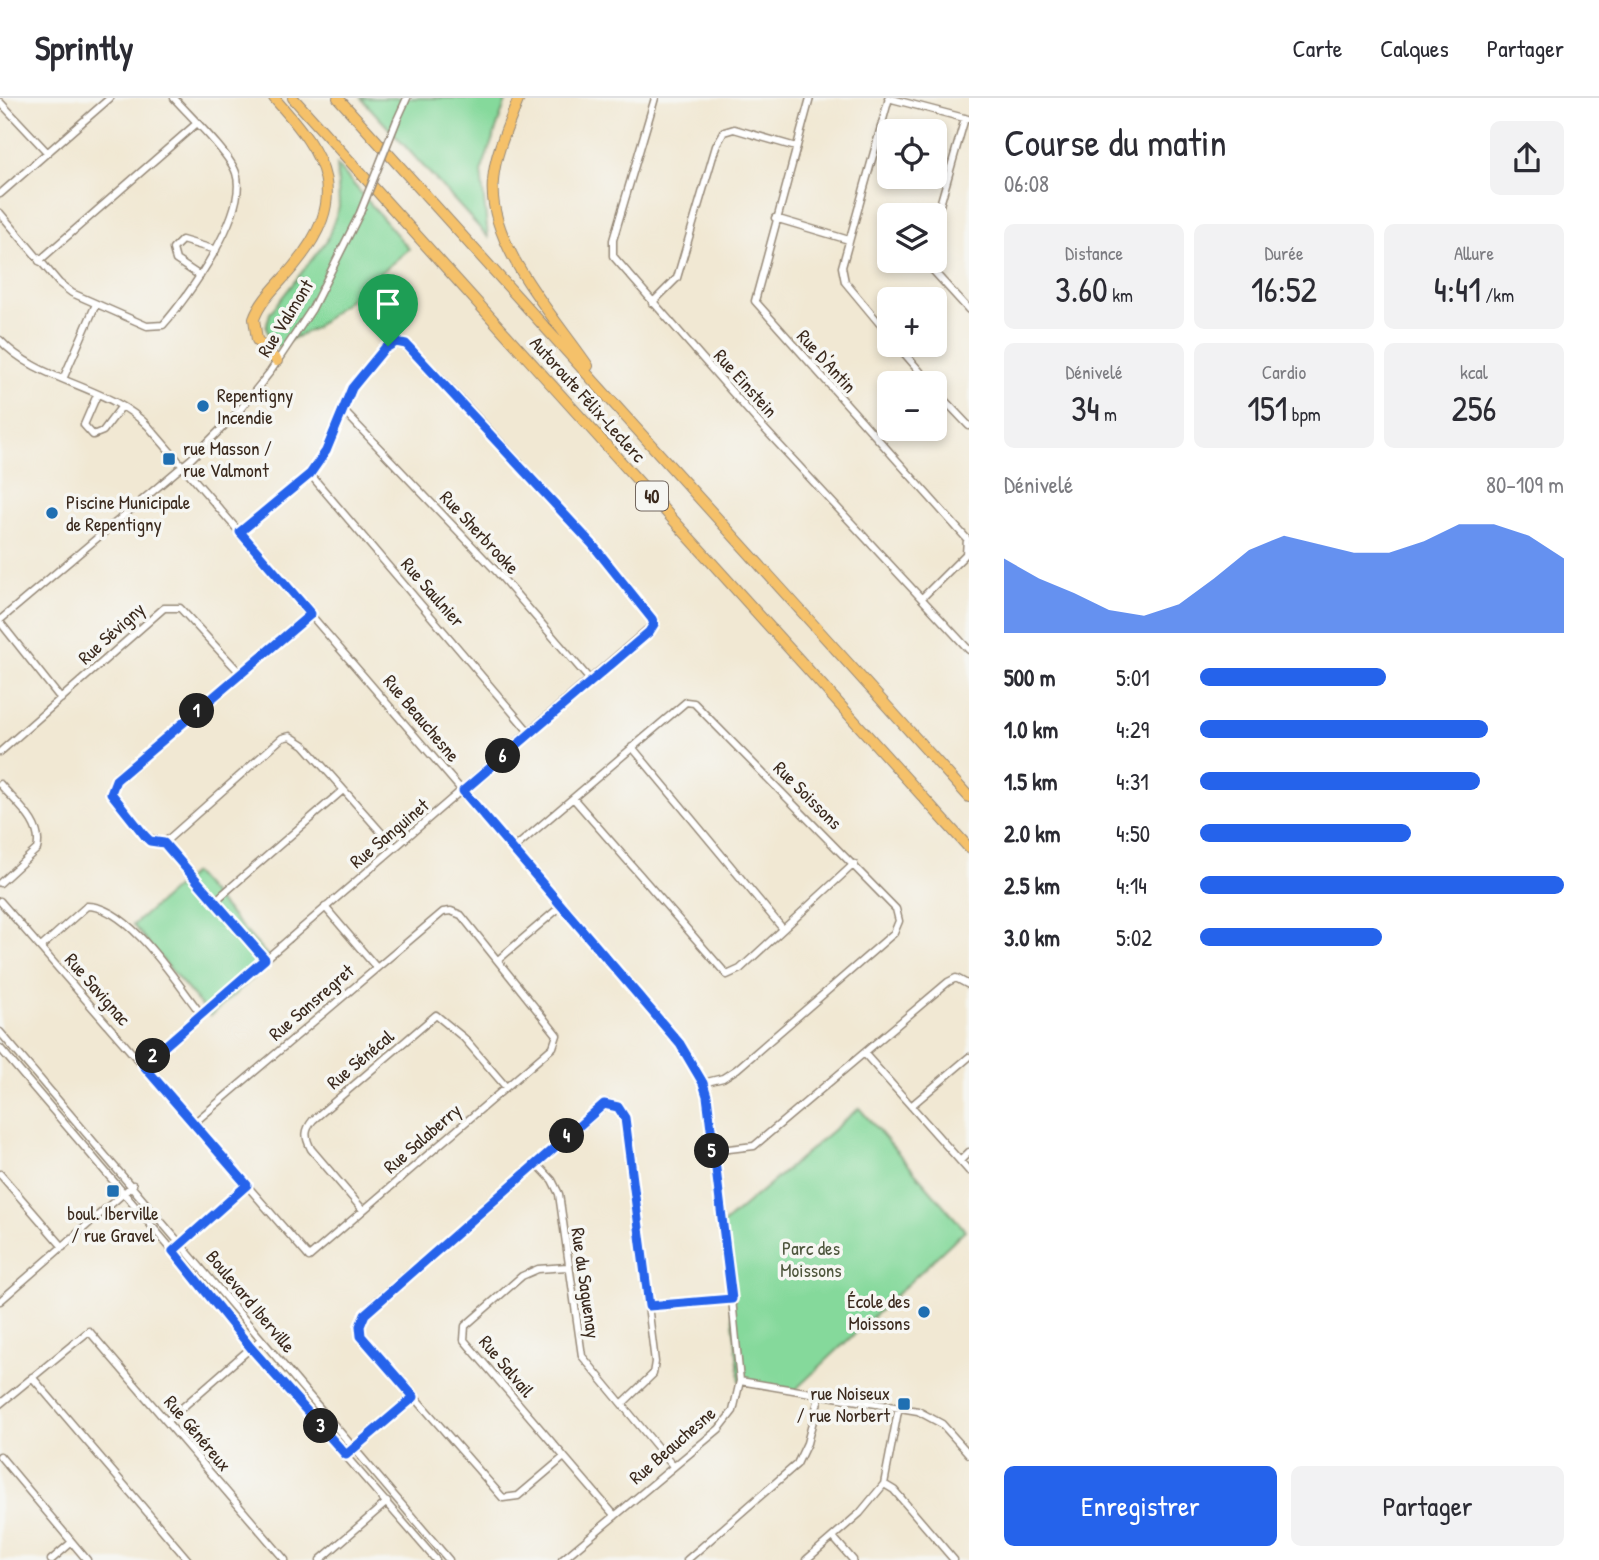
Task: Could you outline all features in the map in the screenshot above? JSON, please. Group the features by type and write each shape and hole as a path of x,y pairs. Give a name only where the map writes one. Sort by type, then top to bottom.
{"highway":[{"path":"274,98 316,148 324,172 326,193 323,218 315,237 254,319 257,340 277,361"},
{"name":"Autoroute Félix-Leclerc","path":"293,98 969,848"},
{"name":"Autoroute Félix-Leclerc","path":"338,98 969,797"},
{"path":"519,98 495,168 493,192 499,220 527,278 610,398"}],"street":[{"path":"0,194 110,98"},
{"path":"0,213 65,289 157,327 169,319 216,250 235,194 236,173 230,163 174,98"},
{"name":"Rue Valmont","path":"0,621 183,465 239,411 277,361 321,292 360,213 407,98"},
{"name":"Rue Einstein","path":"655,98 612,247 619,267 969,650"},
{"name":"Rue D'Antin","path":"810,98 775,218 755,301 969,544 966,554 922,598"},
{"path":"877,321 845,282 842,267 889,98 967,119 941,203"},
{"path":"0,102 47,152"},
{"path":"39,261 197,124"},
{"path":"652,303 677,278 716,146 724,132 734,129 796,147"},
{"path":"775,218 849,240"},
{"path":"200,276 176,260 173,248 182,240 216,250"},
{"path":"935,273 969,310"},
{"path":"63,379 96,304"},
{"name":"Rue Beauchesne","path":"0,340 26,361 122,407 144,422 680,1044 703,1083 732,1299 740,1381 736,1404 728,1418 562,1560"},
{"name":"Rue Sanguinet","path":"143,1065 654,624 647,610 592,544 406,344 396,342 384,349 364,373 342,409"},
{"path":"907,357 920,371"},
{"path":"97,395 84,425 93,435 103,431 122,407"},
{"path":"947,403 969,426"},
{"path":"240,532 310,474 326,451 342,409"},
{"name":"Rue Sherbrooke","path":"342,409 498,573 591,681"},
{"name":"Rue Saulnier","path":"310,474 530,733"},
{"name":"Rue Sévigny","path":"0,752 164,607 176,606 241,674"},
{"path":"265,959 164,843 150,841 111,793 116,780 311,614"},
{"path":"0,621 61,699"},
{"name":"Rue Soissons","path":"632,747 685,702 694,703 854,864 896,909 899,921 894,933 740,1066 723,1078 703,1083"},
{"path":"164,843 282,738 290,736 304,745 395,848"},
{"path":"512,850 632,747 783,929"},
{"path":"0,784 38,829 40,841 37,849 0,883"},
{"path":"215,901 343,790"},
{"path":"573,798 727,975 740,969 854,864"},
{"name":"Rue Savignac","path":"0,901 309,1257"},
{"path":"41,947 87,906 114,913 138,935 201,1014"},
{"path":"325,907 376,967"},
{"path":"498,960 560,907"},
{"name":"Rue Sansregret","path":"194,1123 435,916 451,911 461,915 498,960"},
{"name":"Rue Salaberry","path":"309,1257 555,1044 555,1031 498,960"},
{"path":"712,1152 754,1146 953,979 969,985"},
{"name":"Rue Sénécal","path":"363,1210 311,1149 306,1139 306,1128 313,1120 436,1015 464,1038 506,1087"},
{"name":"Boulevard Iberville","path":"0,1032 449,1560"},
{"name":"Boulevard Iberville","path":"0,1048 173,1251 251,1348 436,1560"},
{"path":"864,1054 969,1171"},
{"path":"911,1106 969,1057"},
{"path":"564,1457 518,1496 503,1498 361,1336 360,1326 369,1308 608,1103 618,1107 625,1118 655,1366 650,1377 622,1403"},
{"path":"960,1161 969,1152"},
{"name":"Rue du Saguenay","path":"536,1163 552,1180 559,1195 567,1267 582,1356 673,1466"},
{"path":"0,1174 62,1247"},
{"path":"2,1297 132,1185"},
{"path":"173,1251 247,1185"},
{"name":"Rue Salvail","path":"567,1267 538,1269 522,1276 464,1330 464,1340 615,1516"},
{"path":"649,1306 732,1299"},
{"name":"Rue Généreux","path":"32,1377 84,1332 89,1331 285,1560"},
{"path":"167,1421 261,1339"},
{"path":"0,1404 32,1377 188,1560"},
{"path":"740,1381 899,1406 932,1417 969,1454"},
{"path":"687,1560 797,1464 807,1443 820,1394"},
{"path":"346,1455 414,1397"},
{"path":"806,1560 864,1508 884,1484 899,1406"},
{"path":"0,1456 87,1560"},
{"path":"884,1484 894,1490 954,1560"},
{"path":"320,1560 394,1497"},
{"path":"833,1537 853,1560"},
{"path":"51,1560 72,1542"}],"green space":[{"path":"361,98 507,98 481,172 488,237"},
{"path":"337,165 409,249 315,328 274,348 266,328 270,313 327,240 339,207"},
{"path":"193,873 272,961 210,1016 133,925"},
{"name":"Parc des Moissons","path":"859,1108 965,1230 795,1390 740,1381 722,1225"}],"place":[{"name":"Repentigny Incendie","path":"203,406"},
{"name":"rue Masson / rue Valmont","path":"169,459"},
{"name":"Piscine Municipale de Repentigny","path":"52,513"},
{"name":"boul. Iberville / rue Gravel","path":"113,1191"},
{"name":"École des Moissons","path":"924,1312"},
{"name":"rue Noiseux / rue Norbert","path":"904,1404"}],"route":[{"path":"396,342 406,344 592,544 647,610 654,624 649,632 463,791 680,1044 703,1083 707,1096 732,1299 649,1306 625,1118 623,1111 615,1105 604,1104 369,1308 360,1326 361,1336 414,1397 346,1455 251,1348 173,1251 247,1185 143,1065 265,959 164,843 150,841 115,802 111,793 116,780 311,614 240,532 310,474 331,441 344,401 388,346 396,342"}]}
